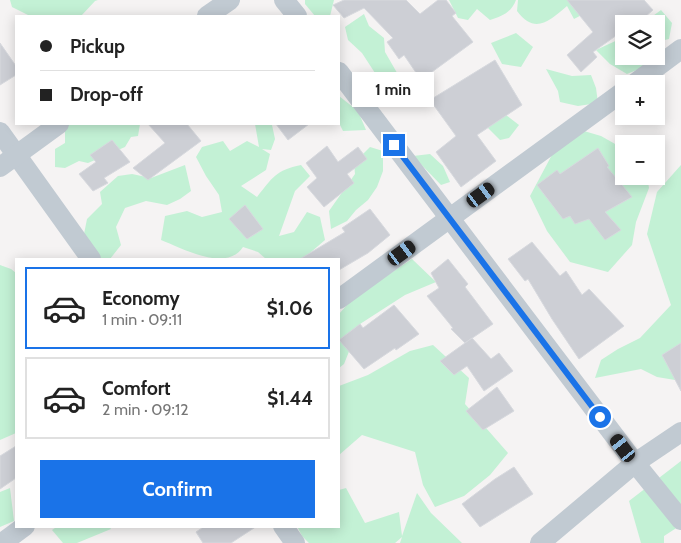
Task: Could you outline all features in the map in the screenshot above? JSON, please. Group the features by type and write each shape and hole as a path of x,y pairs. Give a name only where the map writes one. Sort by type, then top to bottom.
{"street":[{"path":"208,15 230,0"},
{"path":"284,0 296,15"},
{"path":"646,75 681,50"},
{"path":"340,73 635,463 681,520"},
{"path":"340,298 615,98"},
{"path":"0,167 58,125"},
{"path":"0,132 90,258"},
{"path":"540,543 635,463 681,432"},
{"path":"2,543 22,528"},
{"path":"284,528 295,543"}],"green space":[{"path":"10,0 98,0 82,15 28,15 12,7"},
{"path":"305,0 334,0 330,15 314,15 305,4"},
{"path":"449,0 516,0 509,11 498,17 490,20 477,9 468,20 458,18"},
{"path":"518,0 617,0 574,19 567,6 548,21 536,24 524,18 517,11"},
{"path":"661,10 672,23 669,39 665,40 665,15 654,15"},
{"path":"364,14 369,26 384,38 385,52 400,78 388,93 362,53 348,40 345,27"},
{"path":"516,33 533,47 521,67 502,64 491,43"},
{"path":"615,41 615,65 644,65 644,67 627,74 610,64 596,50"},
{"path":"546,69 572,76 591,75 596,88 598,103 578,106 560,102 558,91"},
{"path":"340,97 358,111 366,130 343,131 340,125"},
{"path":"502,112 519,125 509,138 500,140 488,128"},
{"path":"67,125 140,125 138,136 131,137 125,147 88,163 79,161 65,168 55,167 55,149 65,143 65,128"},
{"path":"255,125 272,125 275,139 271,150 262,149 270,154 266,170 241,186 257,197 280,172 301,165 310,176 295,191 279,236 294,232 307,212 320,217 325,240 304,258 265,258 258,252 243,247 235,254 226,258 215,258 192,253 161,240 165,216 187,211 202,217 222,212 219,195 196,157 202,147 223,141 230,151 247,141 259,147"},
{"path":"584,131 601,136 615,144 615,185 648,185 636,222 632,245 608,272 570,262 547,231 530,196 554,151"},
{"path":"370,147 383,151 383,171 377,187 368,200 347,221 331,229 329,211 355,174 354,163"},
{"path":"430,154 443,166 450,182 441,185 413,156"},
{"path":"185,165 191,191 167,205 146,201 125,208 116,227 121,245 111,258 98,258 83,239 87,219 102,204 100,192 118,176 132,174 151,178"},
{"path":"681,165 681,381 657,377 641,369 595,378 601,360 640,338 671,305 647,234 657,192"},
{"path":"412,259 436,282 405,295 360,324 344,364 340,367 340,313 353,298"},
{"path":"0,265 15,272 15,433 0,440"},
{"path":"433,345 469,378 465,404 508,453 490,475 464,496 435,507 423,485 415,452 362,435 340,454 340,386 368,375 410,351"},
{"path":"681,461 681,525 664,536 664,543 641,543 629,501"},
{"path":"10,488 14,521 0,527 0,492"},
{"path":"346,488 365,523 399,512 402,536 417,493 431,513 462,543 400,543 402,537 395,543 309,543 302,536 298,528 340,528 340,490"},
{"path":"55,528 111,529 77,543 63,543 52,530"}],"building":[{"path":"344,0 406,0 420,14 438,0 446,0 456,13 452,16 473,42 421,80 404,55 399,59 387,42 393,38 364,8 344,18 333,5"},
{"path":"567,0 644,0 653,10 647,15 615,15 615,36 593,52 597,57 581,72 567,55 593,32"},
{"path":"0,43 15,65 15,76 0,85"},
{"path":"495,60 522,105 477,135 496,161 461,187 436,152 456,136 430,100"},
{"path":"149,125 188,125 201,141 148,180 133,168 165,143"},
{"path":"277,125 308,125 288,140"},
{"path":"112,140 130,162 104,178 108,183 93,191 79,174 96,162 90,155"},
{"path":"327,146 338,162 358,147 367,159 347,174 354,183 324,207 307,187 317,178 306,163"},
{"path":"598,148 609,166 607,167 615,177 615,185 622,185 632,197 605,212 621,230 605,240 589,219 575,224 570,216 563,219 537,185 557,170 560,174"},
{"path":"245,205 263,229 247,239 229,219"},
{"path":"370,209 390,235 368,253 340,269 340,258 302,258 345,232 342,228"},
{"path":"532,242 560,276 566,271 582,295 589,289 624,326 579,359 528,279 525,281 508,259"},
{"path":"448,259 468,284 465,287 493,324 465,343 451,329 453,328 427,296 439,288 431,273"},
{"path":"394,305 419,334 364,369 340,341 360,324 363,328"},
{"path":"472,338 491,359 499,353 513,371 484,391 467,366 454,375 440,361"},
{"path":"681,343 681,391 662,355"},
{"path":"497,387 514,411 483,430 466,411"},
{"path":"15,447 15,479 0,489 0,456"},
{"path":"514,467 533,494 480,527 462,504"},
{"path":"202,528 254,528 231,543 203,543 196,532"}],"route":[{"path":"394,145 600,417"}]}
